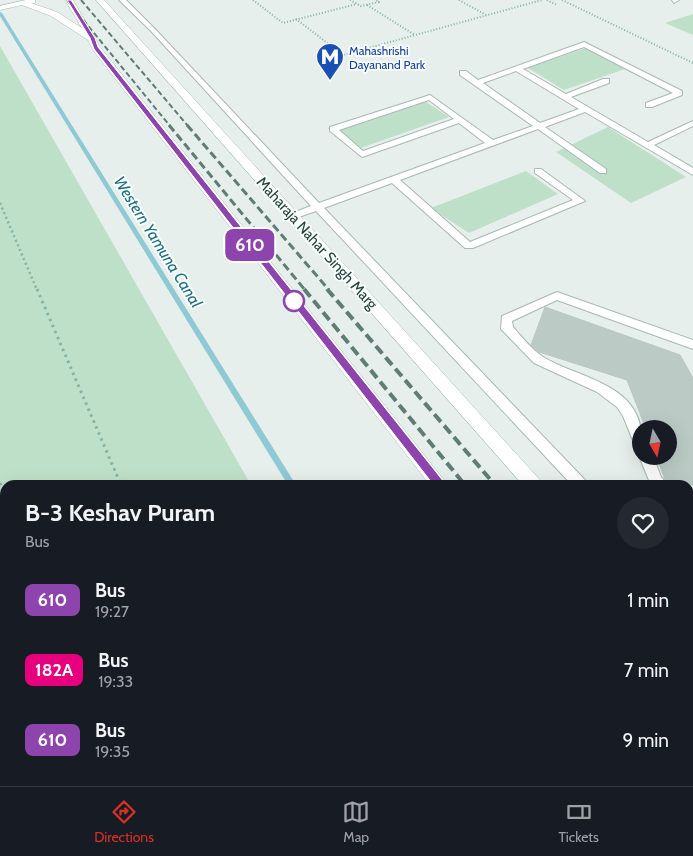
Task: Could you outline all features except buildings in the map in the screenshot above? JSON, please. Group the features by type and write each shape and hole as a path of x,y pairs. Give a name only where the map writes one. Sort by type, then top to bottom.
{"main road":[{"path":"0,8 39,0"},
{"path":"69,0 96,48 436,480"},
{"name":"Maharaja Nahar Singh Marg","path":"100,0 530,480"},
{"path":"23,3 54,14 92,38"}],"lane":[{"path":"122,0 153,30 317,207 576,480"},
{"path":"477,83 584,44 679,93 649,105"},
{"path":"516,68 693,172"},
{"path":"464,73 603,171"},
{"path":"565,97 606,81"},
{"path":"460,120 362,154 333,129 430,97 491,143"},
{"path":"293,216 586,109"},
{"path":"648,145 693,123"},
{"path":"393,179 470,246 580,201 538,171"},
{"path":"632,423 621,403 601,388 538,360 507,329 506,319 557,296 693,344"},
{"path":"649,465 655,480"}],"path":[{"path":"253,0 284,22 357,4"},
{"path":"350,0 361,6 379,2 376,0"},
{"path":"459,0 487,16"},
{"path":"296,19 343,55 542,0"},
{"path":"547,0 557,5"},
{"path":"562,0 693,63"},
{"path":"367,5 415,35"},
{"path":"0,203 119,480"}],"green space":[{"path":"693,14 693,35 665,23"},
{"path":"0,46 248,480 0,480"},
{"path":"586,48 625,69 564,90 528,68"},
{"path":"420,98 449,117 358,149 327,128"},
{"path":"608,127 686,177 631,203 556,152"},
{"path":"526,171 558,194 469,233 431,208"}],"waterway":[{"name":"Western Yamuna Canal","path":"0,13 289,480"}],"railway":[{"path":"67,0 170,126"},
{"path":"81,0 188,126"},
{"path":"169,125 305,290"},
{"path":"187,125 329,290"},
{"path":"304,289 461,480"},
{"path":"327,289 491,480"}],"bus line":[{"name":"610","path":"69,0 96,48 436,480"}],"place":[{"name":"Mahashrishi Dayanand Park","path":"330,81"}]}
